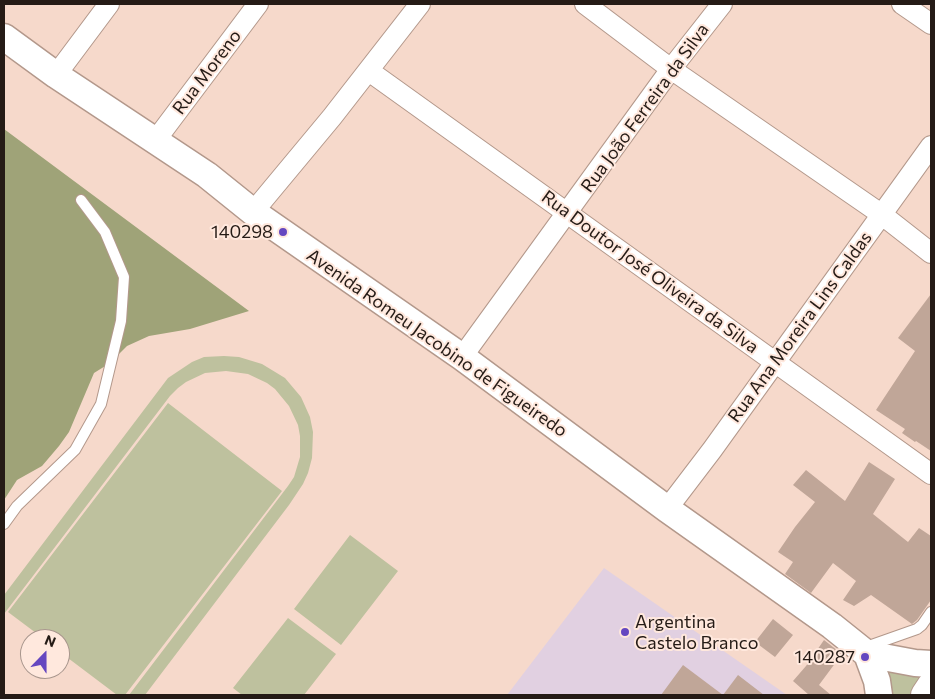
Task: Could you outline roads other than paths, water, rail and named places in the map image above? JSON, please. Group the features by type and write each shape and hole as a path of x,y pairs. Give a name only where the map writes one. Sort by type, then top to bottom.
{"highway":[{"path":"924,695 931,686"}],"street":[{"path":"56,75 109,4"},
{"name":"Rua Moreno","path":"155,141 258,4"},
{"path":"253,212 369,71 420,4"},
{"path":"585,4 671,69 881,214 931,253"},
{"name":"Rua João Ferreira da Silva","path":"462,357 671,69 722,4"},
{"path":"902,4 931,24"},
{"name":"Avenida Romeu Jacobino de Figueiredo","path":"4,37 56,75 207,175 253,212 462,357 667,509 832,626 864,652 915,663 931,664"},
{"name":"Rua Doutor José Oliveira da Silva","path":"369,71 931,474"},
{"name":"Rua Ana Moreira Lins Caldas","path":"667,509 712,450 931,146"},
{"path":"864,652 877,681 879,695"}],"lane":[{"path":"4,524 18,506 75,450 101,404 120,321 124,277 105,232 81,200"},
{"path":"864,652 917,630 931,612"}],"place":[{"name":"140298","path":"283,232"},
{"name":"Argentina Castelo Branco","path":"625,632"},
{"name":"140287","path":"865,657"}]}
